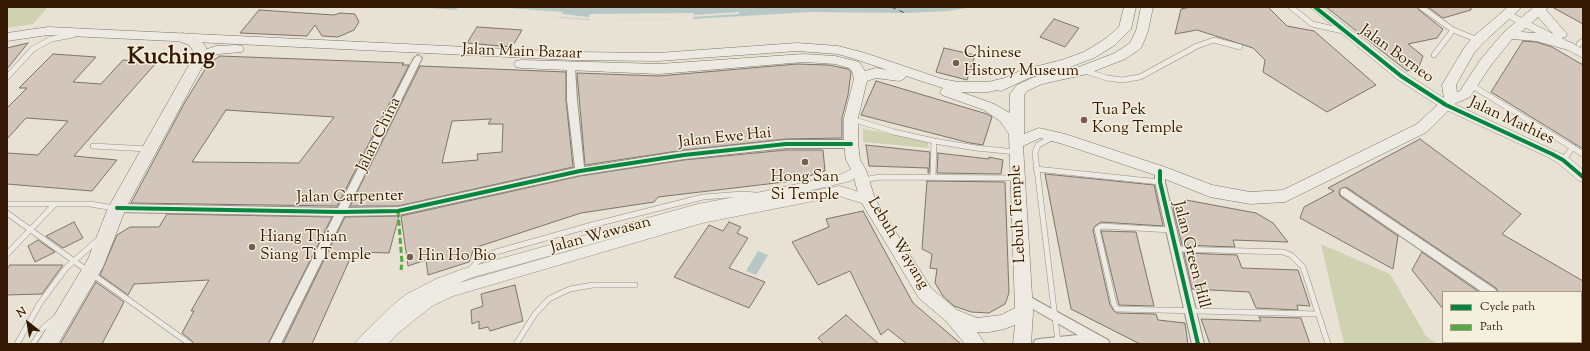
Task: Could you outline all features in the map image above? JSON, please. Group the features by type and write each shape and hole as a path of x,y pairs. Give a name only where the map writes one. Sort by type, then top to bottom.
{"main road":[{"path":"954,94 981,93 1028,73 1065,64 1089,55 1110,42 1125,29 1130,7"},
{"name":"Lebuh Temple","path":"1023,305 1016,135 1017,94 1022,88 1039,80 1082,71 1120,56 1135,46 1142,31 1147,7"},
{"path":"1448,102 1449,85 1469,51 1478,40 1513,10"},
{"path":"861,79 876,73 896,75 981,103 1005,117 1016,135 1039,133 1054,136 1160,177 1210,191 1250,198 1285,196 1422,128 1448,102 1465,94 1486,62 1509,35 1534,14 1549,23 1561,34"},
{"name":"Jalan Main Bazaar","path":"7,37 48,31 572,56 658,57 797,47 838,50 940,83 958,87 988,87 1009,82"},
{"path":"1509,35 1536,37 1579,46"},
{"path":"47,344 96,262 117,208 201,56 199,47 194,42 183,38"},
{"name":"Jalan Main Bazaar","path":"201,56 216,50 231,48 571,67 659,69 804,58 835,60 854,65 858,69 861,79"},
{"path":"884,64 896,75"},
{"name":"Lebuh Wayang","path":"861,79 851,118 851,144 854,160 861,175 868,200 925,293 952,316 976,344"},
{"path":"952,316 977,325 989,325 1004,322 1023,305"},
{"path":"1022,344 1023,305"}],"street":[{"name":"Jalan Borneo","path":"1315,7 1401,76 1448,102"},
{"path":"1513,10 1534,14 1579,46"},
{"path":"1561,34 1579,46"},
{"name":"Jalan China","path":"275,344 418,58"},
{"path":"571,67 572,100 580,171"},
{"name":"Jalan Mathies","path":"1448,102 1563,160 1583,177"},
{"name":"Jalan Ewe Hai","path":"580,171 684,155 786,144 851,144"},
{"name":"Jalan Carpenter","path":"117,208 341,212 405,210 580,171"},
{"name":"Jalan Wawasan","path":"363,344 400,307 412,298 440,283 468,273 698,209 861,175"},
{"name":"Jalan Green Hill","path":"1160,177 1198,344"},
{"name":"Jalan Wawasan","path":"379,344 392,329 427,302 450,291 702,218 840,192 868,200"},
{"path":"1345,192 1490,291"},
{"path":"1023,305 1056,316 1099,342"},
{"path":"1038,344 1058,342 1099,342"}],"lane":[{"path":"1291,7 1312,24 1344,31"},
{"path":"1421,7 1453,30 1478,40"},
{"path":"1434,55 1453,30"},
{"path":"7,77 33,49 51,39 84,33"},
{"path":"1082,71 1107,78 1122,80 1140,77 1197,46 1214,40 1240,47"},
{"path":"1471,85 1583,154"},
{"path":"851,118 894,132 976,148 1016,135"},
{"path":"1054,136 1038,145 1035,153 1058,342"},
{"path":"933,177 934,141"},
{"path":"92,146 148,150"},
{"path":"1563,160 1573,147"},
{"path":"1036,168 1160,177"},
{"path":"861,175 880,177 1018,178"},
{"path":"7,204 90,204 117,208"},
{"path":"7,254 54,205"},
{"path":"7,213 190,344"},
{"path":"1171,230 1101,226 1097,229 1114,304 1117,309 1318,314"},
{"path":"17,344 40,303 66,268 108,232"},
{"path":"1176,249 1283,252 1287,254 1298,261 1303,267 1328,344"},
{"path":"516,344 535,314 549,299 559,294 570,289 593,285 635,285"},
{"path":"33,344 43,328 68,309"}],"green space":[{"path":"7,7 48,7 33,24 7,28"},
{"path":"863,129 927,140 929,148 863,142"},
{"path":"1321,244 1390,274 1426,336 1437,344 1344,344"}],"shaded area":[{"path":"417,7 973,7 948,11 905,13 810,12 693,19 590,20"},
{"path":"758,251 768,255 756,275 746,271"}],"pier":[{"path":"495,7 563,12 562,14 589,17 590,14 694,13 694,15 739,12 739,14 693,17 693,19 590,20 457,11 458,9 453,8"}],"building":[{"path":"1191,7 1268,7 1287,26 1314,31 1376,85 1327,112 1263,72 1265,60 1253,48 1197,30 1175,34 1181,9"},
{"path":"1326,7 1417,7 1443,29 1437,38 1408,44 1423,56 1419,67 1407,71"},
{"path":"1428,7 1471,7 1471,10 1443,18"},
{"path":"1552,7 1583,7 1583,24"},
{"path":"259,10 334,15 340,13 355,14 359,22 354,30 338,37 322,36 315,25 307,36 240,33"},
{"path":"1054,19 1079,28 1065,47 1040,37"},
{"path":"477,27 522,30 512,47 467,43"},
{"path":"1523,41 1536,42 1552,47 1583,65 1583,149 1491,92"},
{"path":"28,43 7,69 7,48"},
{"name":"Chinese History Museum","path":"944,48 975,55 967,80 936,72"},
{"path":"53,54 96,57 73,82 101,84 123,60 156,63 74,156 117,160 92,191 7,184 7,153 38,155 68,121 26,118 7,139 7,108 27,88 19,88"},
{"path":"220,56 404,63 402,65 409,65 337,206 131,203 185,102 209,63","holes":["226,110 334,117 299,163 192,162"]},
{"path":"797,64 829,65 848,69 851,72 848,95 842,118 842,138 786,139 684,150 585,165 577,73 659,76"},
{"path":"420,66 566,72 566,100 573,167 398,206 350,206","holes":["491,119 488,124 503,124 502,152 477,154 478,160 442,163 452,121"]},
{"path":"876,81 987,114 992,117 983,145 861,115"},
{"path":"1420,139 1521,214 1502,234 1583,281 1583,292 1498,291 1496,288 1346,187 1340,189 1340,196 1398,236 1393,269 1300,218 1304,207 1334,191 1328,188"},
{"path":"866,145 930,152 929,173 928,168 869,166"},
{"path":"786,150 823,150 825,171 793,181 658,197 654,202 581,213 474,248 469,262 428,275 426,260 408,266 401,216 580,176 684,160"},
{"path":"938,153 989,159 989,157 1003,160 1001,174 937,173"},
{"path":"1045,174 1154,185 1163,226 1101,222 1095,226 1093,230 1110,305 1114,311 1117,313 1156,314 1158,320 1185,323 1188,344 1140,344 1071,309"},
{"path":"927,181 1005,182 1009,293 1005,304 989,313 971,312 954,306 943,296 935,283 937,269 930,268 932,254 922,249"},
{"path":"1186,200 1256,213 1273,223 1288,242 1233,240 1235,247 1182,245 1173,208"},
{"path":"863,211 913,303 961,344 907,344 888,329 881,335 850,271 818,285 792,242 829,227 826,219"},
{"path":"167,214 332,217 268,344 194,344 182,333 194,311 191,311 209,280 134,284 128,295 100,275 117,235 130,227 159,227"},
{"path":"399,216 389,253 353,252 312,344 283,344 345,217"},
{"path":"74,222 83,238 63,248 46,236"},
{"path":"729,222 741,227 737,233 748,238 729,268 765,282 749,308 674,277 709,225 723,231"},
{"path":"1101,231 1136,232 1154,306 1119,305"},
{"path":"38,240 55,252 35,262 28,246"},
{"path":"1422,252 1478,291 1442,291 1442,308 1412,270"},
{"path":"1184,253 1237,255 1242,268 1298,270 1310,306 1297,305 1298,310 1256,308 1249,292 1192,289"},
{"path":"10,265 63,265 42,294 7,295 7,269"},
{"path":"96,282 124,302 102,344 60,344"},
{"path":"515,285 523,321 490,331 488,327 479,329 479,321 472,324 471,310 483,306 481,294"},
{"path":"846,315 879,344 824,344 818,338"},
{"path":"1259,317 1301,318 1310,344 1210,344 1201,319 1261,321"}],"ferry route":[{"path":"891,7 905,13"}],"marked path":[{"path":"398,211 402,263 401,270"}],"cycle path":[{"path":"1315,7 1401,76 1446,105 1552,154 1563,160 1583,177"},
{"path":"117,208 341,212 398,211 580,171 684,155 786,144 851,144"},
{"path":"1160,171 1160,182 1198,344"}],"place":[{"name":"Chinese History Museum","path":"956,63"},
{"name":"Tua Pek Kong Temple","path":"1084,120"},
{"name":"Hong San Si Temple","path":"805,162"},
{"name":"Hiang Thian Siang Ti Temple","path":"252,247"},
{"name":"Hin Ho Bio","path":"410,257"}],"district":[{"name":"Kuching","path":"171,59"}]}
